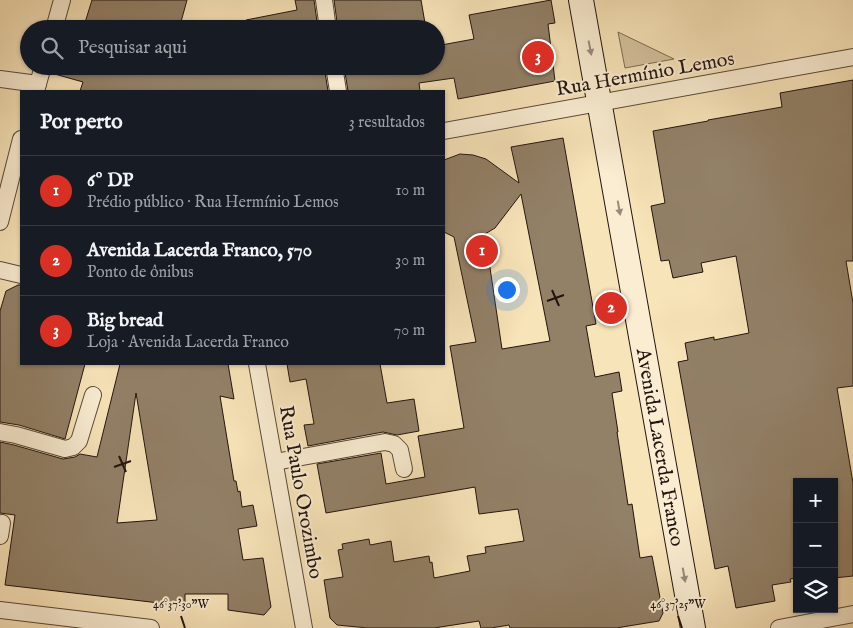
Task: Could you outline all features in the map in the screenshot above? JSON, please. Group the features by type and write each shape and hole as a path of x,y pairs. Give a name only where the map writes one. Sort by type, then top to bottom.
{"street":[{"path":"56,20 62,0"},
{"path":"324,0 327,20"},
{"name":"Avenida Lacerda Franco","path":"581,0 693,628"},
{"name":"Rua Hermínio Lemos","path":"445,130 853,57"},
{"path":"0,78 37,88 41,75"},
{"path":"335,75 338,90"},
{"path":"0,222 20,143"},
{"path":"0,270 20,275"},
{"name":"Rua Paulo Orozimbo","path":"257,365 304,628"},
{"path":"0,432 65,449 73,447 79,441 93,395"},
{"path":"275,462 385,442 394,444 400,450 404,469"},
{"path":"0,610 151,628"},
{"path":"779,628 853,614"}],"shaded area":[{"path":"618,32 674,59 625,68"}],"building":[{"path":"92,0 187,0 181,20 86,20"},
{"path":"295,0 314,0 317,20 246,20 297,10"},
{"path":"334,0 421,0 424,20 337,20"},
{"path":"551,0 555,23 548,24 555,81 458,99 454,78 419,83 420,90 348,90 345,75 445,75 445,44 474,39 469,15"},
{"path":"58,75 325,75 328,90 80,90 83,82"},
{"path":"853,80 853,261 846,261 853,303 853,386 837,388 853,483 853,576 838,578 838,478 793,478 793,579 790,579 791,582 772,585 775,601 736,608 728,566 715,569 678,362 688,360 685,343 714,337 714,340 749,333 736,256 701,263 703,272 673,278 669,260 661,261 651,206 665,203 653,131 782,107 780,93"},
{"path":"563,138 596,324 586,326 595,377 619,372 622,391 612,393 628,505 632,504 640,558 652,556 663,613 659,621 616,628 510,628 509,625 481,628 479,621 434,628 368,628 337,625 330,618 324,580 343,577 338,550 343,549 342,544 369,539 370,545 391,541 394,562 429,556 430,563 432,562 434,578 470,571 467,556 486,553 485,547 524,541 518,509 479,514 475,487 326,513 317,464 381,453 386,484 425,477 418,436 464,428 450,346 476,342 454,237 445,232 445,160 460,154 486,159 519,183 511,147","holes":["521,194 550,341 502,349 485,234 495,228"]},
{"path":"20,285 20,365 85,365 65,439 19,425 0,422 0,311 6,291"},
{"path":"120,365 228,365 234,399 220,396 234,481 236,481 238,492 240,491 242,507 253,505 257,526 238,529 243,560 263,558 271,607 264,615 228,610 228,594 185,594 185,606 5,585 15,515 0,513 0,442 63,459 80,454 97,457","holes":["136,393 157,520 117,523"]},
{"path":"287,365 380,365 387,403 414,399 419,431 397,435 383,432 308,446 304,425 314,424 306,379 290,382"}],"place":[{"name":"Big bread","path":"538,57"},
{"name":"6º DP","path":"482,251"},
{"name":"Avenida Lacerda Franco, 570","path":"611,308"}]}
